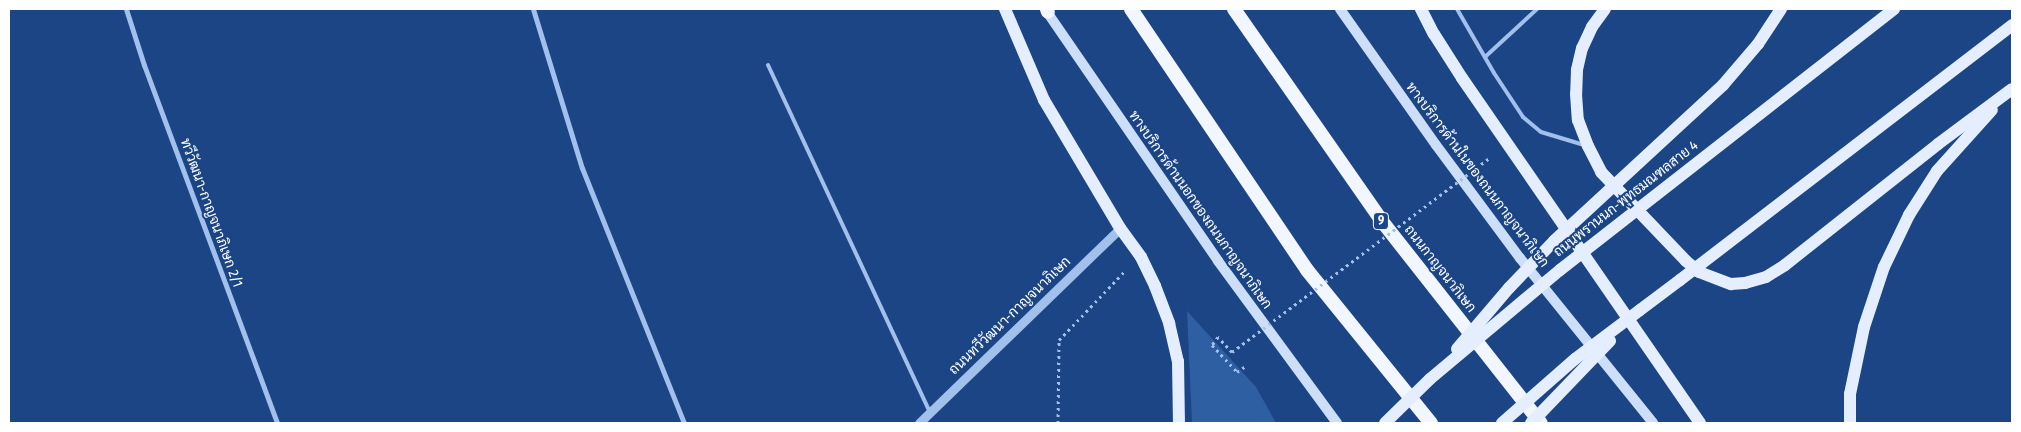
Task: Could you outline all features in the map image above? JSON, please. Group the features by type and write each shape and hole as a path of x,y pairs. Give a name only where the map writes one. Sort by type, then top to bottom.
{"highway":[{"path":"1131,9 1307,270 1431,423"},
{"name":"ถนนกาญจนาภิเษก","path":"1236,11 1381,220 1541,423"}],"main road":[{"path":"1005,9 1044,100 1120,228 1141,257 1169,323 1178,360 1179,423"},
{"name":"ทางบริการด้านในของถนนกาญจนาภิเษก","path":"1340,9 1436,145 1520,258 1654,423"},
{"path":"1422,9 1434,34 1462,78 1700,423"},
{"path":"1605,9 1592,27 1582,48 1577,70 1578,120 1588,146 1601,172 1686,261 1699,272 1712,279 1731,284 1746,283 1766,276 1785,265 2011,89"},
{"path":"1430,379 1509,288 1554,241 1723,85 1758,44 1781,9"},
{"name":"ถนนพรานนก-พุทธมณฑลสาย 4","path":"1385,423 1430,379 1575,258 1894,9"},
{"name":"ทางบริการด้านนอกของถนนกาญจนาภิเษก","path":"1047,10 1213,253 1337,423"},
{"path":"1502,423 1575,359 2012,25"},
{"path":"1850,423 1850,394 1864,327 1884,267 1909,215 1938,172 2011,89"},
{"path":"1531,423 1640,310"}],"street":[{"name":"ทวีวัฒนา-กาญจนาภิเษก 2/1","path":"126,9 144,65 277,423"},
{"path":"533,9 582,168 684,423"},
{"name":"ถนนทวีวัฒนา-กาญจนาภิเษก","path":"919,423 1120,228"}],"lane":[{"path":"1457,9 1484,57 1523,117 1541,132 1588,146"},
{"path":"1484,57 1537,9"},
{"path":"768,65 930,413"}],"path":[{"path":"1246,366 1237,372 1212,345 1218,337 1232,352 1488,160"},
{"path":"1058,423 1059,340 1129,267"}],"shaded area":[{"path":"1187,311 1256,387 1276,423 1192,423"}]}
